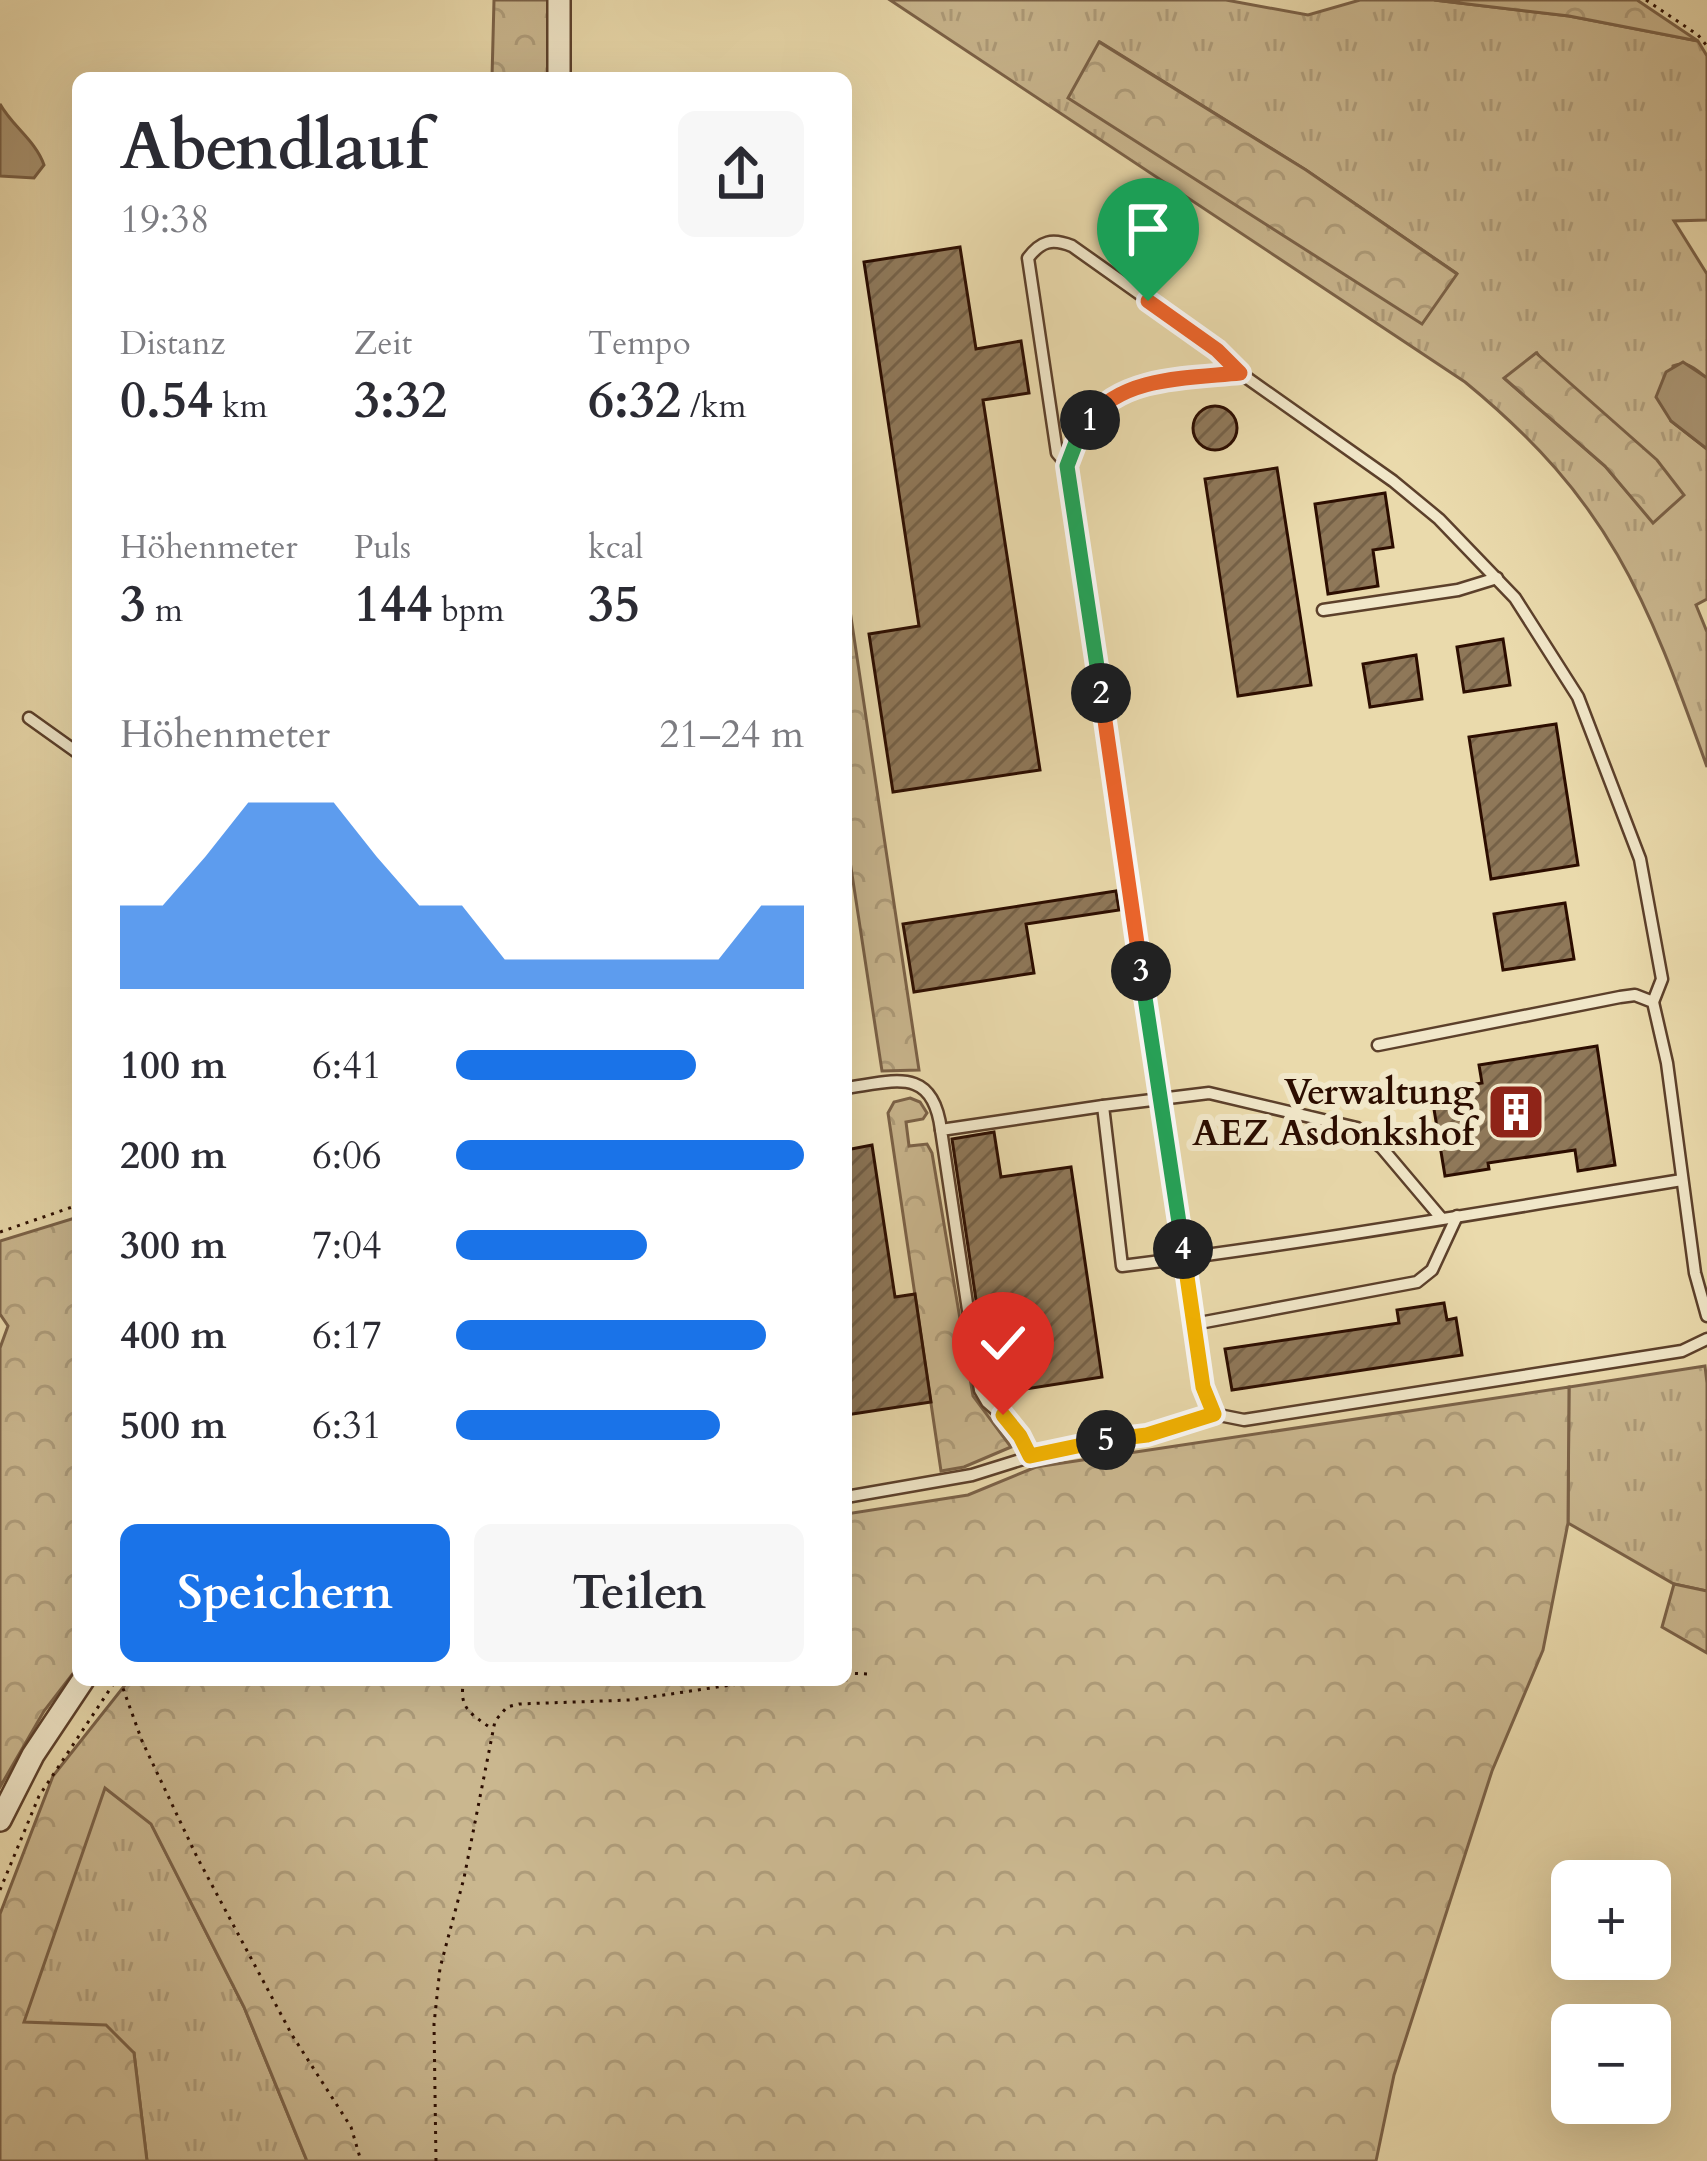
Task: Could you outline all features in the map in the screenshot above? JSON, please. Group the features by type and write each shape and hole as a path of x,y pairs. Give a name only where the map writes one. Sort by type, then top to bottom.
{"street":[{"path":"559,0 559,72"},
{"path":"0,1820 33,1755 79,1686"}],"lane":[{"path":"1214,1414 1203,1387 1067,466 1058,452 1028,258 1038,244 1056,239 1217,350 1240,373 1439,519 1497,578 1551,650 1578,697 1640,859 1662,979 1653,1002 1667,1063 1695,1273 1707,1316"},
{"path":"1067,466 1078,437 1096,411 1117,394 1142,386 1240,373"},
{"path":"1323,610 1459,590 1497,578"},
{"path":"29,718 72,749"},
{"path":"1378,1045 1620,997 1635,995 1653,1002"},
{"path":"852,1087 897,1081 920,1085 935,1102 980,1390 1012,1424 1030,1456"},
{"path":"941,1130 1193,1094 1225,1095 1357,1128 1382,1148 1442,1219"},
{"path":"1103,1106 1122,1266 1682,1180"},
{"path":"1194,1324 1417,1282 1432,1270 1457,1216"},
{"path":"852,1495 960,1478 1068,1445 1147,1435 1214,1414 1244,1420 1682,1352 1707,1339"}],"path":[{"path":"1646,0 1707,46"},
{"path":"0,1232 72,1207"},
{"path":"852,1673 869,1674"},
{"path":"0,1890 39,1796 114,1686"},
{"path":"120,1686 197,1857 292,2036 351,2127 361,2161"},
{"path":"463,1686 463,1706 492,1729"},
{"path":"436,2161 434,2045 440,1967 468,1858 492,1729 500,1714 519,1704 631,1700 725,1686"}],"green space":[{"path":"494,0 550,0 549,72 492,72"},
{"path":"890,0 1226,0 1308,15 1360,0 1434,0 1569,16 1698,41 1707,56 1707,220 1674,221 1707,274 1707,378 1687,365 1673,366 1671,421 1707,449 1707,599 1696,605 1707,632 1707,767 1664,651 1618,555 1555,468 1465,382","holes":["1100,42 1306,170 1456,273 1422,323 1069,98","1537,353 1653,522 1605,466 1505,379"]},
{"path":"1434,0 1637,0 1698,41 1569,16"},
{"path":"1099,42 1306,170 1457,274 1422,324 1068,98"},
{"path":"1536,353 1657,460 1684,495 1653,523 1605,466 1504,378"},
{"path":"852,624 919,1070 882,1071 852,874"},
{"path":"910,1098 920,1102 927,1113 923,1119 906,1122 909,1146 927,1144 932,1153 973,1396 1011,1447 964,1467 941,1471 888,1113 894,1102"},
{"path":"72,1219 72,1675 44,1711 0,1787 0,1348 8,1326 0,1314 0,1241"},
{"path":"1705,1366 1707,1591 1674,1584 1568,1523 1569,1387"},
{"path":"1569,1387 1568,1523 1543,1650 1492,1771 1394,2075 1376,2161 307,2161 244,2007 151,1824 105,1788 24,2022 106,2025 134,2053 147,2161 0,2161 0,1914 53,1776 124,1686 852,1686 852,1513 968,1495 1036,1467"},
{"path":"1674,1584 1707,1591 1707,1653 1662,1627"},
{"path":"104,1787 151,1823 244,2007 307,2161 147,2161 134,2053 23,2023"}],"shaded area":[{"path":"0,104 40,156 44,165 34,178 0,176"},
{"path":"1683,362 1707,378 1707,449 1671,421 1656,397 1666,372"}],"building":[{"path":"960,247 976,349 1021,341 1029,393 983,400 1040,770 893,792 869,634 919,626 864,262"},
{"path":"1215,406 1230,413 1237,428 1230,443 1215,450 1200,443 1193,428 1200,413"},
{"path":"1277,468 1311,685 1238,696 1205,479"},
{"path":"1385,493 1393,547 1373,550 1378,586 1328,594 1315,504"},
{"path":"1503,639 1510,685 1464,692 1457,647"},
{"path":"1416,655 1422,699 1370,707 1363,664"},
{"path":"1556,724 1578,865 1491,879 1469,737"},
{"path":"1116,891 1119,910 1026,924 1034,973 914,992 903,924"},
{"path":"1565,903 1574,959 1503,970 1494,914"},
{"name":"Verwaltung AEZ Asdonkshof","path":"1597,1046 1615,1165 1578,1171 1575,1150 1488,1163 1489,1169 1445,1176 1431,1091 1482,1083 1479,1065"},
{"path":"994,1132 1001,1177 1071,1167 1102,1377 993,1394 989,1387 952,1139"},
{"path":"872,1145 895,1297 915,1294 931,1402 852,1414 852,1149"},
{"path":"1444,1303 1447,1320 1456,1318 1462,1355 1232,1390 1225,1349 1399,1323 1397,1310"}],"place":[{"name":"Verwaltung AEZ Asdonkshof","path":"1516,1112"}],"route":[{"path":"1003,1415 1030,1456 1068,1445 1147,1435 1214,1414 1203,1387 1067,466 1078,437 1096,411 1117,394 1142,386 1240,373 1217,350 1148,301"}]}
